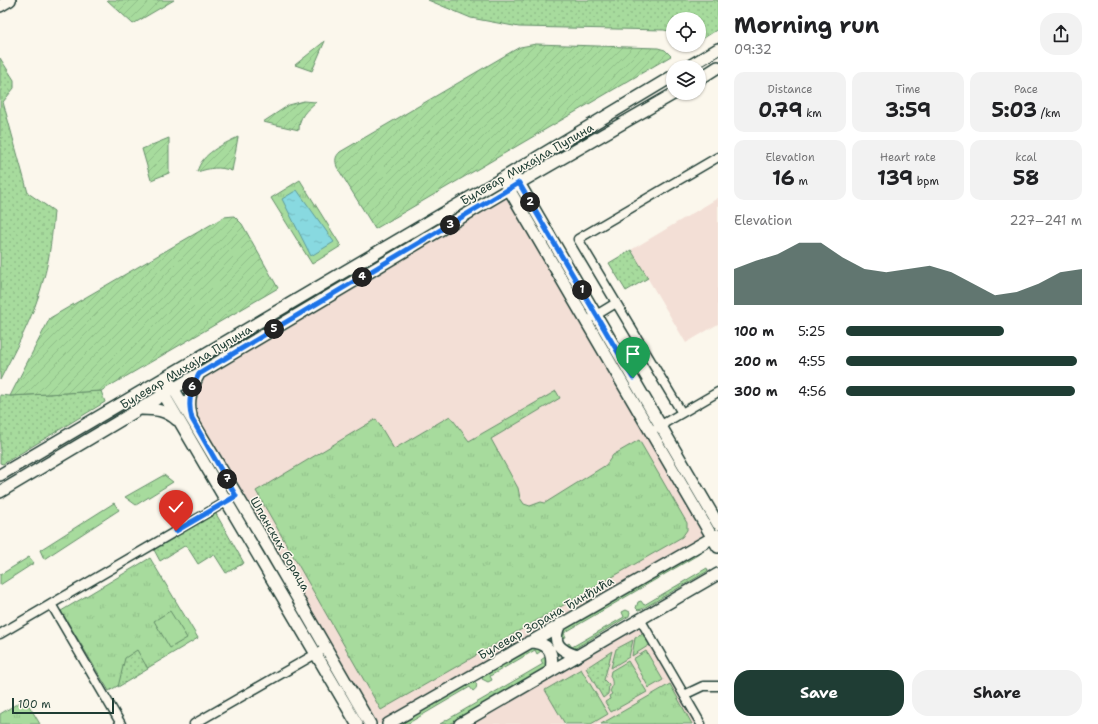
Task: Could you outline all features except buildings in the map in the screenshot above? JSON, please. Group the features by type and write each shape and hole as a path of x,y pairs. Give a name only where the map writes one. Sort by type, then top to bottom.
{"street":[{"path":"0,6 10,0"},
{"path":"700,60 718,49"},
{"path":"706,75 718,67"},
{"name":"Булевар Михајла Пупина","path":"0,475 666,80"},
{"name":"Булевар Михајла Пупина","path":"0,492 519,183 666,98"},
{"path":"682,413 578,239 718,157"},
{"path":"513,172 592,318 656,428 716,540"},
{"path":"502,178 592,318"},
{"path":"338,275 346,287"},
{"path":"592,318 616,303"},
{"path":"192,419 189,399 192,387 199,374"},
{"name":"Шпанских бораца","path":"166,376 236,496 321,651 357,724"},
{"name":"Шпанских бораца","path":"157,383 226,502 321,651 370,724"},
{"path":"656,428 718,392"},
{"path":"140,409 154,409 172,415 181,424"},
{"path":"656,428 718,524"},
{"path":"0,634 236,496"},
{"name":"Булевар Зорана Ђинђића","path":"388,724 560,624 716,540"},
{"path":"460,724 718,574"},
{"path":"51,604 121,724"},
{"path":"640,619 701,724"},
{"path":"560,624 556,632 556,640 558,645 567,653 577,656"},
{"path":"529,642 537,642 544,645 549,651 552,663 551,671"},
{"path":"194,724 321,651"},
{"path":"684,695 703,686 718,686"}],"shaded area":[{"path":"509,196 706,534 382,724 378,724 296,588 181,391"},
{"path":"718,198 718,324 686,343 631,250"},
{"path":"641,624 699,724 467,724"}],"green space":[{"path":"107,0 174,0 133,24"},
{"path":"428,0 718,0 718,29 706,37 706,12 666,12 666,30 519,27 471,18"},
{"path":"325,41 312,71 295,65"},
{"path":"536,44 658,48 665,50 671,56 375,229 337,167 337,155 520,47"},
{"path":"0,58 14,80 14,88 3,102 28,193 54,211 49,255 35,307 0,380"},
{"path":"304,101 316,102 302,117 299,130 263,122 289,105"},
{"path":"238,137 232,171 223,168 214,168 197,172 203,160 213,150"},
{"path":"169,138 169,173 151,180 142,149"},
{"path":"300,180 341,246 312,264 271,198"},
{"path":"234,216 242,224 278,288 101,391 10,396 50,318 224,217"},
{"path":"631,250 648,278 626,291 609,263"},
{"path":"101,391 105,402 3,464 0,463 0,395 10,396"},
{"path":"556,391 560,398 491,439 518,488 520,498 524,504 530,506 541,502 545,503 606,465 613,455 639,440 687,523 687,530 682,537 381,710 256,491 376,419 394,449 450,416 469,441"},
{"path":"164,475 173,482 136,505 125,497"},
{"path":"114,503 119,510 44,559 40,550"},
{"path":"215,512 244,563 226,573 214,554 198,564 186,545 160,561 153,548"},
{"path":"701,548 701,553 564,633 566,637 559,639 560,632"},
{"path":"29,557 34,563 0,585 0,575"},
{"path":"150,558 198,638 109,691 61,611"},
{"path":"707,568 708,571 642,609 638,610 636,608 638,602 641,601 644,605"},
{"path":"626,610 630,612 629,616 574,649 570,650 566,645 569,643 572,647 624,617 622,612"},
{"path":"170,611 187,638 170,648 154,621"},
{"path":"644,633 651,644 632,656 635,638"},
{"path":"633,640 629,657 611,668 616,649"},
{"path":"529,647 541,648 541,651 537,654 535,650 490,676 492,680 488,682 482,679 483,676"},
{"path":"137,650 148,669 118,687 125,658"},
{"path":"612,651 604,680 609,685 608,694 603,698 586,668"},
{"path":"646,651 663,680 649,688 633,659"},
{"path":"545,657 548,661 545,668 538,673 450,724 440,724 543,664 541,660"},
{"path":"628,661 647,692 611,712 605,702 610,699 609,696 612,694 610,691 612,687 612,680 610,676 611,671"},
{"path":"581,669 608,714 591,724 565,724 545,690"},
{"path":"472,680 477,686 473,691 470,687 407,724 401,724"},
{"path":"670,684 692,724 601,724"},
{"path":"25,699 40,724 0,724 0,714"}],"water":[{"path":"297,190 334,242 311,256 282,199"}],"route":[{"path":"176,531 236,496 192,419 189,399 192,387 199,374 519,183 633,378"}]}
